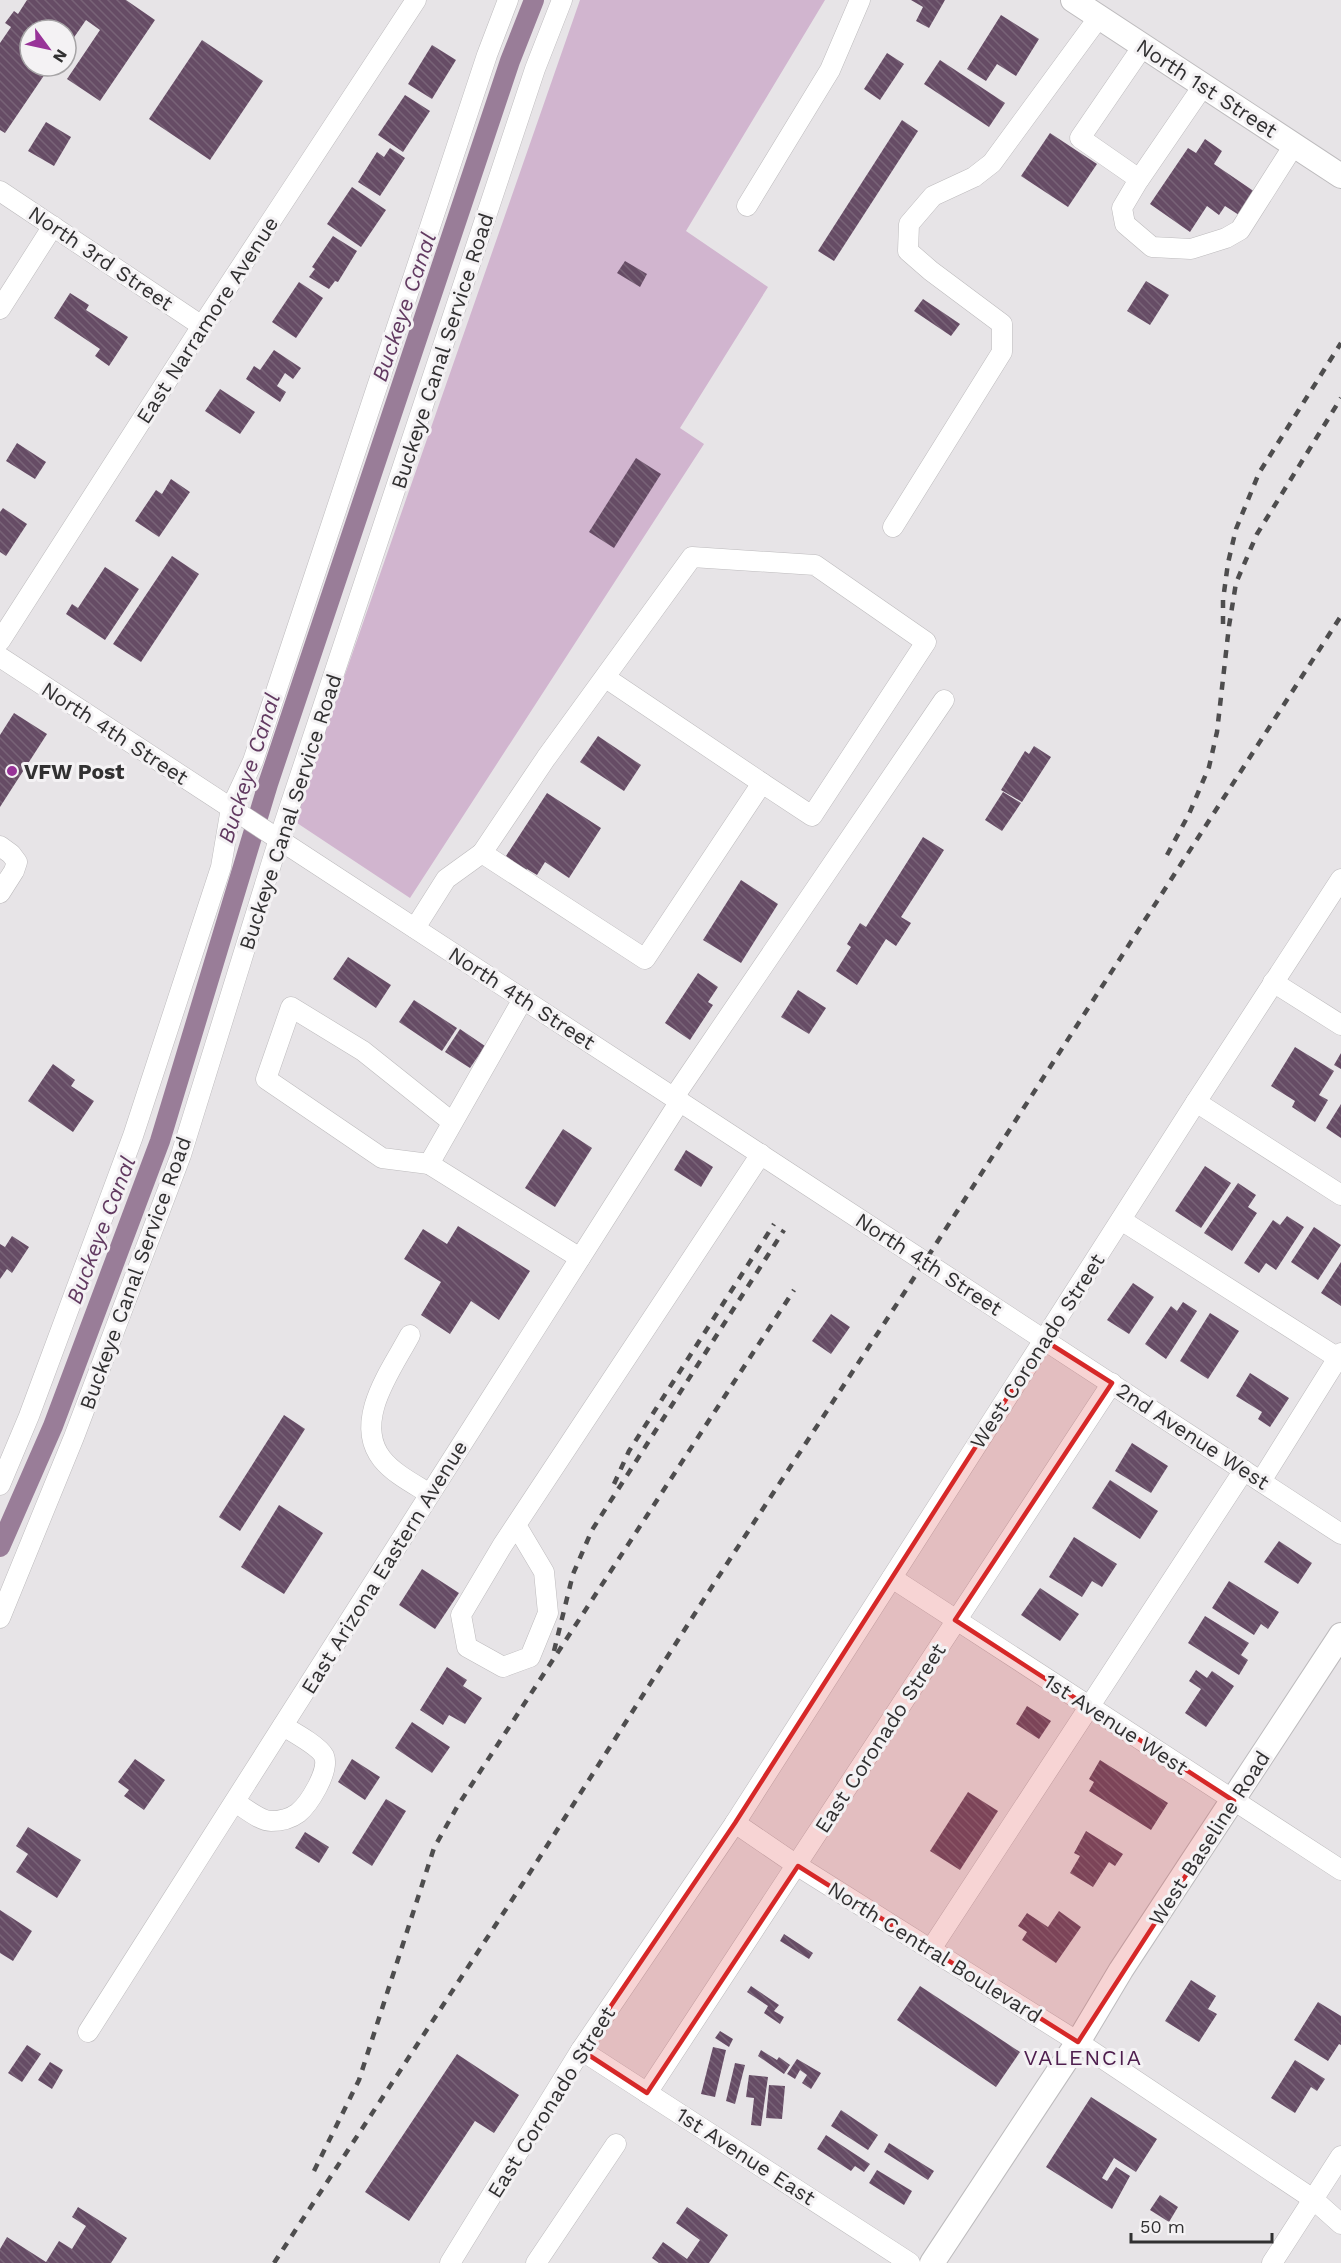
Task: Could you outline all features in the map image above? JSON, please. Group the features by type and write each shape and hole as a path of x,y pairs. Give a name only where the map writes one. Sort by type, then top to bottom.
{"main road":[{"name":"North 1st Street","path":"1073,0 1341,176"},
{"name":"West Baseline Road","path":"932,2263 1341,1635"}],"street":[{"path":"0,1485 29,1416 133,1136 221,867 235,811 487,55 508,0"},
{"name":"Buckeye Canal Service Road","path":"0,1618 74,1437 181,1155 275,837 535,69 562,0"},
{"path":"747,206 830,70 860,0"},
{"name":"East Narramore Avenue","path":"0,641 407,3"},
{"path":"893,527 1002,352 1002,324 908,251 909,224 933,196 974,177 992,163 1099,17"},
{"path":"1139,179 1080,138 1143,46"},
{"path":"1203,86 1139,179 1122,208 1125,224 1152,247 1191,249 1226,238 1240,230 1294,146"},
{"name":"North 3rd Street","path":"0,191 202,326"},
{"path":"0,309 53,226"},
{"path":"414,928 446,879 482,854 546,758 692,557 814,565 926,642 812,816 606,678"},
{"name":"North 4th Street","path":"0,657 1044,1340"},
{"name":"East Arizona Eastern Avenue","path":"88,2032 580,1258 677,1099 944,700"},
{"path":"482,854 645,959 762,783"},
{"path":"0,846 17,862 0,893"},
{"name":"West Coronado Street","path":"735,1823 1341,879"},
{"path":"1274,982 1341,1025"},
{"path":"429,1164 523,999"},
{"path":"452,1122 363,1051 291,1006 266,1079 382,1158 429,1164 580,1258"},
{"path":"1196,1102 1341,1195"},
{"path":"516,1525 544,1572 548,1612 530,1657 503,1667 467,1647 461,1615 516,1525 761,1154"},
{"path":"931,1949 1090,1708 1252,1476 1340,1355 1121,1220"},
{"path":"410,1335 376,1398 371,1421 373,1441 381,1458 393,1470 430,1494"},
{"name":"2nd Avenue West","path":"1044,1340 1341,1534"},
{"name":"East Coronado Street","path":"647,2093 798,1866 1112,1383"},
{"name":"1st Avenue West","path":"892,1578 1341,1870"},
{"path":"235,1802 268,1821 285,1820 298,1813 319,1784 325,1768 324,1756 315,1747 283,1726"},
{"name":"East Coronado Street","path":"450,2263 581,2050 735,1823"},
{"name":"North Central Boulevard","path":"735,1823 798,1866 1078,2042 1313,2199 1341,2223"},
{"name":"1st Avenue East","path":"581,2050 910,2263"},
{"path":"537,2263 616,2144"},
{"path":"1272,2263 1341,2156"}],"highlighted area":[{"path":"1044,1340 1112,1383 955,1620 1234,1801 1078,2042 798,1866 647,2093 581,2050 735,1823"}],"shaded area":[{"path":"580,0 825,0 686,231 768,287 680,428 704,444 410,898 294,821"}],"building":[{"path":"27,0 126,0 155,20 100,101 67,79 78,78 78,63 100,30 86,20 78,32 78,18 18,18 18,78 42,78 5,133 0,130 0,43 11,27 5,23 14,11 18,14"},
{"path":"911,0 945,0 929,28 916,21 923,7"},
{"path":"1001,15 1039,39 1016,76 997,64 986,81 967,69"},
{"path":"202,40 263,81 210,160 149,119"},
{"path":"432,45 456,60 432,99 408,84"},
{"path":"887,53 904,64 880,100 864,89"},
{"path":"940,60 1005,103 989,127 924,84"},
{"path":"405,95 430,111 403,152 378,135"},
{"path":"902,120 918,131 834,261 818,251"},
{"path":"46,122 71,137 54,166 28,151"},
{"path":"1050,133 1097,164 1068,207 1021,176"},
{"path":"1205,139 1222,151 1214,164 1255,192 1239,215 1225,206 1219,215 1207,206 1190,232 1150,204 1188,148 1196,153"},
{"path":"390,148 405,158 380,196 358,182 377,152 384,157"},
{"path":"352,187 386,210 361,247 327,224"},
{"path":"333,236 357,251 338,282 335,281 329,289 309,277 315,269 312,267"},
{"path":"625,261 647,274 640,287 617,273"},
{"path":"1146,281 1169,295 1150,325 1127,311"},
{"path":"299,282 323,298 296,338 272,322"},
{"path":"70,293 89,305 86,310 128,337 109,366 95,356 100,349 54,318"},
{"path":"923,299 960,324 951,336 914,311"},
{"path":"274,350 301,368 293,379 285,373 277,386 286,392 280,402 246,379 254,366 260,370"},
{"path":"220,389 255,412 240,434 205,411"},
{"path":"17,443 46,462 35,479 6,461"},
{"path":"636,458 661,474 614,548 589,532"},
{"path":"171,479 190,492 159,537 135,521 156,490 162,494"},
{"path":"3,508 27,524 6,556 0,552 0,512"},
{"path":"172,556 199,574 141,662 113,644"},
{"path":"105,567 139,589 105,640 66,614 72,604 78,608"},
{"name":"VFW Post","path":"14,713 47,734 0,807 0,735"},
{"path":"598,736 641,765 624,791 580,762"},
{"path":"1034,746 1051,757 1022,802 1001,790 1025,751 1029,754"},
{"path":"1003,792 1021,803 1002,831 985,820"},
{"path":"547,793 601,828 569,878 545,862 537,875 527,869 521,878 508,870 513,861 506,856"},
{"path":"923,837 944,850 901,917 911,923 896,946 886,939 857,985 836,971 851,947 847,944 860,923 866,927"},
{"path":"741,880 778,904 741,963 703,940"},
{"path":"348,957 391,985 376,1008 333,979"},
{"path":"698,973 718,987 708,1002 713,1005 690,1040 665,1023"},
{"path":"798,990 826,1008 809,1034 781,1017"},
{"path":"414,1000 457,1028 442,1051 399,1022"},
{"path":"460,1029 485,1046 470,1068 445,1052"},
{"path":"1295,1047 1334,1071 1319,1095 1328,1100 1315,1122 1292,1107 1295,1101 1271,1086"},
{"path":"1341,1053 1341,1069 1334,1065"},
{"path":"53,1064 75,1080 71,1086 94,1101 73,1132 28,1101"},
{"path":"1341,1104 1341,1138 1326,1128"},
{"path":"563,1129 592,1148 555,1207 525,1188"},
{"path":"686,1150 713,1167 701,1187 674,1170"},
{"path":"1205,1166 1231,1183 1201,1228 1175,1211"},
{"path":"1238,1183 1256,1195 1248,1207 1257,1213 1232,1251 1204,1233"},
{"path":"1287,1216 1304,1227 1276,1270 1266,1263 1259,1273 1244,1263 1273,1220 1280,1225"},
{"path":"458,1226 530,1271 499,1320 471,1301 450,1334 421,1315 441,1282 404,1259 423,1229 447,1244"},
{"path":"1314,1227 1341,1245 1318,1280 1291,1262"},
{"path":"12,1236 29,1247 12,1273 7,1269 0,1279 0,1244 5,1247"},
{"path":"1341,1262 1341,1306 1321,1293"},
{"path":"1133,1283 1154,1297 1129,1334 1107,1320"},
{"path":"1183,1302 1197,1311 1166,1359 1145,1344 1171,1306 1177,1311"},
{"path":"1210,1313 1239,1331 1208,1379 1180,1361"},
{"path":"831,1314 850,1327 831,1354 812,1341"},
{"path":"1250,1373 1289,1398 1270,1427 1258,1419 1262,1412 1236,1396"},
{"path":"284,1415 305,1429 240,1531 219,1517"},
{"path":"1132,1443 1168,1466 1151,1493 1115,1471"},
{"path":"1110,1480 1158,1511 1140,1539 1092,1508"},
{"path":"279,1505 323,1533 284,1594 241,1567"},
{"path":"1074,1537 1117,1564 1102,1587 1092,1581 1082,1597 1049,1577"},
{"path":"1279,1541 1312,1563 1298,1584 1264,1562"},
{"path":"422,1569 459,1593 435,1629 399,1605"},
{"path":"1229,1581 1279,1612 1268,1629 1261,1624 1254,1635 1212,1608"},
{"path":"1040,1588 1079,1614 1060,1641 1021,1615"},
{"path":"1205,1616 1249,1643 1241,1655 1248,1660 1239,1675 1188,1643"},
{"path":"447,1667 467,1680 463,1686 482,1698 465,1724 449,1715 443,1725 420,1710"},
{"path":"1196,1670 1207,1678 1212,1671 1234,1686 1206,1727 1185,1713 1201,1689 1189,1681"},
{"path":"1027,1706 1051,1721 1039,1739 1016,1724"},
{"path":"412,1722 450,1747 432,1773 395,1748"},
{"path":"135,1759 165,1780 144,1810 124,1796 129,1790 118,1782"},
{"path":"352,1759 380,1777 365,1800 338,1782"},
{"path":"1100,1760 1168,1803 1151,1830 1089,1791 1094,1782 1089,1779"},
{"path":"968,1792 998,1811 960,1870 930,1851"},
{"path":"386,1799 406,1811 372,1866 352,1853"},
{"path":"28,1827 81,1860 57,1898 16,1872 28,1854 16,1846"},
{"path":"1086,1831 1123,1854 1115,1866 1109,1862 1093,1887 1070,1873 1080,1856 1074,1853"},
{"path":"305,1832 329,1847 319,1863 295,1848"},
{"path":"0,1910 32,1931 13,1961 0,1953"},
{"path":"1059,1911 1081,1927 1056,1963 1022,1940 1027,1932 1018,1926 1027,1913 1048,1927"},
{"path":"784,1934 813,1953 809,1959 780,1941"},
{"path":"1191,1980 1216,1996 1208,2009 1217,2014 1199,2042 1165,2021"},
{"path":"751,1986 779,2005 774,2011 784,2017 780,2024 764,2013 768,2006 747,1992"},
{"path":"920,1986 1020,2052 996,2087 897,2020"},
{"path":"1318,2002 1341,2016 1341,2045 1339,2044 1328,2061 1294,2040"},
{"path":"720,2031 733,2039 729,2047 715,2038"},
{"path":"27,2045 41,2054 22,2082 8,2073"},
{"path":"713,2047 726,2050 715,2097 701,2094"},
{"path":"761,2050 777,2060 779,2057 790,2065 784,2074 758,2056"},
{"path":"457,2054 519,2095 494,2133 475,2121 409,2221 365,2192"},
{"path":"797,2059 821,2073 811,2089 802,2083 807,2075 800,2070 795,2079 787,2074"},
{"path":"1295,2060 1325,2079 1317,2091 1311,2087 1295,2113 1271,2098"},
{"path":"50,2062 63,2070 52,2089 38,2080"},
{"path":"735,2063 745,2065 735,2104 726,2101"},
{"path":"749,2075 768,2077 761,2126 751,2125 754,2098 746,2097"},
{"path":"769,2085 785,2086 782,2119 766,2118"},
{"path":"1091,2097 1157,2139 1136,2172 1114,2158 1102,2178 1107,2181 1116,2167 1130,2176 1112,2209 1046,2167"},
{"path":"841,2110 878,2135 868,2150 831,2126"},
{"path":"826,2135 870,2164 864,2172 855,2166 851,2171 817,2149"},
{"path":"889,2143 934,2171 928,2180 884,2152"},
{"path":"877,2170 912,2191 904,2205 869,2183"},
{"path":"1160,2195 1178,2207 1169,2222 1150,2210"},
{"path":"78,2207 127,2238 111,2263 0,2263 0,2249 7,2237 46,2262 59,2241 72,2249 86,2226 72,2217"},
{"path":"687,2207 728,2235 709,2263 659,2263 652,2258 663,2242 687,2259 700,2240 676,2223"}],"waterway":[{"name":"Buckeye Canal","path":"0,1547 53,1426 160,1141 268,784 510,61 534,0"}],"railway":[{"path":"1223,624 1223,600 1228,563 1236,529 1259,473 1341,343"},
{"path":"1167,855 1189,814 1209,767 1217,732 1236,583 1257,534 1341,398"},
{"path":"274,2263 529,1874 715,1582 1341,616"},
{"path":"614,1484 629,1451 774,1224"},
{"path":"554,1651 573,1574 592,1530 784,1230"},
{"path":"314,2171 359,2080 434,1848 457,1807 794,1290"}],"place":[{"name":"VFW Post","path":"12,771"}],"district":[{"name":"VALENCIA","path":"1083,2057"}]}
